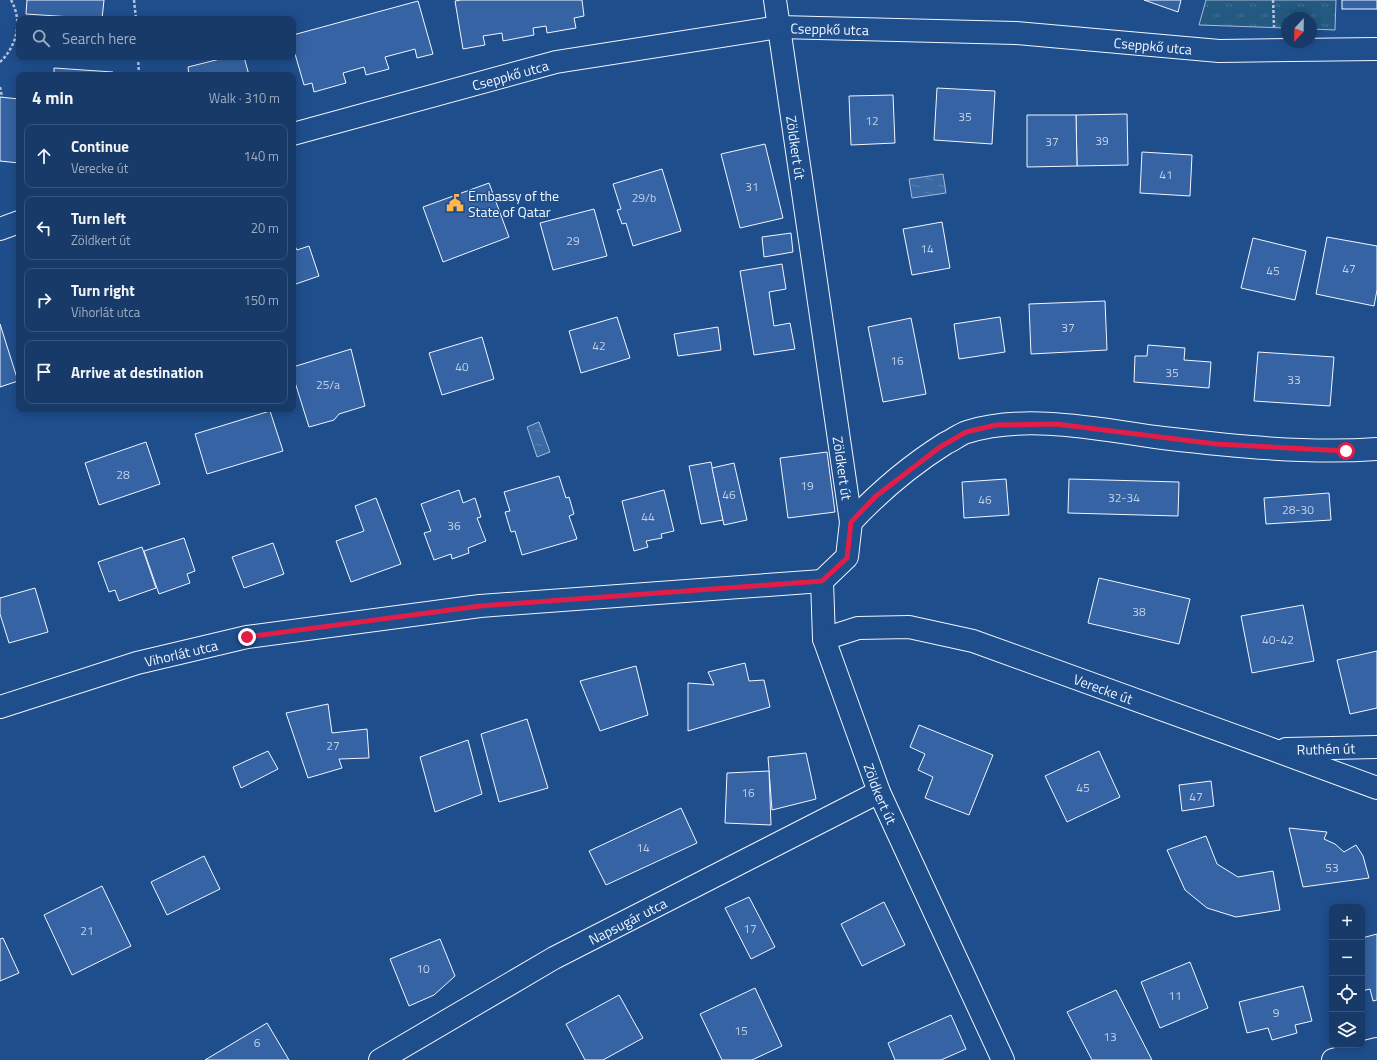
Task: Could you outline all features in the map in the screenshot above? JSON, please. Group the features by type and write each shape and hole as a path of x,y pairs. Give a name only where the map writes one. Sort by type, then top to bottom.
{"street":[{"name":"Zöldkert út","path":"775,0 851,522 847,558 822,581 824,639 879,792 1003,1060"},
{"name":"Cseppkő utca","path":"296,133 556,62 779,27 1016,33 1205,50 1377,49"},
{"path":"0,229 16,223"},
{"path":"851,522 876,496 940,447 966,432 996,425 1056,424 1223,445 1346,451 1377,449"},
{"name":"Vihorlát utca","path":"0,707 137,664 247,637 480,606 822,581"},
{"name":"Verecke út","path":"824,639 858,628 909,627 973,642 1377,788"},
{"name":"Ruthén út","path":"1274,750 1377,747"},
{"name":"Napsugár utca","path":"380,1060 554,958 879,792"},
{"path":"1333,1060 1377,1049"}],"path":[{"path":"11,0 15,6 17,16"},
{"path":"134,0 136,16"},
{"path":"0,62 8,55 16,40"},
{"path":"138,60 139,72"},
{"path":"0,88 2,97"}],"green space":[{"path":"1206,0 1336,0 1335,30 1317,29 1317,12 1281,12 1281,28 1199,25"}],"water":[{"path":"943,174 946,193 912,198 909,179"},
{"path":"539,422 550,452 537,457 527,427"}],"building":[{"path":"27,0 104,0 102,16 56,16 26,14"},
{"path":"582,0 584,16 574,18 576,28 547,33 546,26 533,28 534,35 503,41 502,33 483,36 485,45 463,49 455,1"},
{"path":"1144,0 1181,0 1178,12"},
{"path":"1342,0 1377,0 1377,9 1342,9"},
{"path":"418,1 433,54 417,58 415,49 385,57 389,69 366,75 364,67 343,73 346,83 314,92 312,83 304,85 296,57 296,34"},
{"path":"216,60 245,60 248,72 189,72 188,67"},
{"path":"54,68 113,72 54,72"},
{"path":"937,88 995,91 992,144 934,140"},
{"path":"893,95 895,143 851,145 849,96"},
{"path":"0,97 16,99 16,163 0,161"},
{"path":"1127,114 1128,165 1077,166 1076,115"},
{"path":"1027,115 1076,115 1077,166 1027,167"},
{"path":"765,144 783,218 740,228 721,154"},
{"path":"1142,152 1192,155 1190,196 1140,193"},
{"path":"662,169 681,231 633,246 626,223 622,224 617,210 621,209 613,184"},
{"path":"489,183 509,237 443,262 423,207"},
{"path":"594,209 607,256 553,270 540,223"},
{"path":"942,222 950,268 912,275 903,229"},
{"path":"791,233 793,252 764,257 762,237"},
{"path":"1327,237 1377,246 1377,290 1374,306 1316,294"},
{"path":"1253,238 1306,251 1295,300 1241,288"},
{"path":"309,246 319,276 296,284 296,248 297,250"},
{"path":"782,264 786,289 769,292 774,326 790,323 795,349 754,355 740,271"},
{"path":"1105,301 1107,350 1031,354 1029,304"},
{"path":"617,317 630,358 581,373 569,331"},
{"path":"1000,317 1005,352 959,359 954,324"},
{"path":"911,318 926,394 883,402 868,327"},
{"path":"0,324 16,375 16,382 0,387"},
{"path":"718,327 721,350 678,356 674,334"},
{"path":"482,337 494,379 442,395 429,353"},
{"path":"1148,345 1185,348 1184,360 1211,362 1209,388 1134,382 1135,356 1147,356"},
{"path":"351,349 365,406 339,414 334,420 309,427 296,386 296,366"},
{"path":"1258,352 1334,357 1330,406 1254,401"},
{"path":"270,412 283,451 207,474 195,434"},
{"path":"146,442 160,484 99,505 85,463"},
{"path":"827,452 835,512 788,518 780,458"},
{"path":"711,462 723,520 701,524 689,466"},
{"path":"734,463 747,520 724,525 712,468"},
{"path":"559,476 566,498 569,497 574,514 569,516 577,539 522,555 515,531 511,532 505,512 510,511 504,492"},
{"path":"1006,479 1009,515 964,518 962,482"},
{"path":"1069,479 1179,482 1178,516 1068,513"},
{"path":"459,490 463,503 475,498 481,517 477,518 486,541 468,548 469,553 452,559 451,554 434,560 424,533 431,531 421,504"},
{"path":"664,490 674,531 661,534 662,538 646,541 648,547 634,551 622,501"},
{"path":"1329,493 1331,520 1266,524 1264,498"},
{"path":"376,498 401,564 351,582 336,541 364,531 355,506"},
{"path":"184,538 195,571 187,574 190,583 159,594 144,551"},
{"path":"273,543 284,574 244,588 232,557"},
{"path":"142,547 156,588 119,601 115,590 109,592 98,562"},
{"path":"1099,578 1190,599 1179,644 1088,623"},
{"path":"35,588 48,632 9,643 0,614 0,598"},
{"path":"1303,605 1314,661 1252,673 1241,616"},
{"path":"1377,651 1377,708 1350,714 1337,660"},
{"path":"745,663 749,681 764,680 770,707 688,731 688,683 714,685 708,672"},
{"path":"636,666 648,715 600,731 580,681"},
{"path":"328,704 332,733 367,729 369,758 339,759 342,768 308,778 286,713"},
{"path":"527,719 548,788 499,802 481,734"},
{"path":"919,725 993,755 969,815 925,798 933,777 918,770 925,754 910,747"},
{"path":"468,740 482,794 435,812 420,757"},
{"path":"268,751 278,769 241,788 233,767"},
{"path":"1099,751 1120,797 1067,822 1045,776"},
{"path":"806,753 816,799 772,810 768,757"},
{"path":"769,771 771,825 725,823 727,773"},
{"path":"1211,781 1214,806 1182,811 1179,785"},
{"path":"681,808 697,843 606,885 589,851"},
{"path":"1289,828 1327,832 1324,839 1335,844 1344,852 1356,845 1363,856 1369,878 1303,887"},
{"path":"1206,836 1217,864 1238,877 1273,871 1280,910 1236,917 1207,908 1185,890 1167,850"},
{"path":"204,856 220,889 167,915 151,882"},
{"path":"102,886 131,946 72,975 44,915"},
{"path":"749,897 775,947 751,959 725,908"},
{"path":"884,902 905,945 862,966 841,924"},
{"path":"1377,934 1377,1000 1373,1001 1370,989 1365,990 1365,937"},
{"path":"3,938 19,973 0,981 0,939"},
{"path":"440,939 455,976 434,995 409,1006 390,959"},
{"path":"1190,962 1208,1008 1160,1028 1141,982"},
{"path":"1303,986 1312,1021 1295,1025 1297,1033 1272,1040 1268,1028 1247,1033 1239,1002"},
{"path":"755,988 782,1046 752,1060 722,1060 700,1014"},
{"path":"1116,990 1152,1060 1092,1060 1067,1012"},
{"path":"619,995 643,1038 603,1060 585,1060 566,1024"},
{"path":"951,1015 966,1049 941,1060 895,1060 888,1043"},
{"path":"267,1023 289,1060 205,1060"}],"place":[{"name":"Embassy of the State of Qatar","path":"455,203"}],"route":[{"path":"247,637 480,606 822,581 847,558 851,522 876,496 940,447 966,432 996,425 1056,424 1216,444 1346,451"}]}
